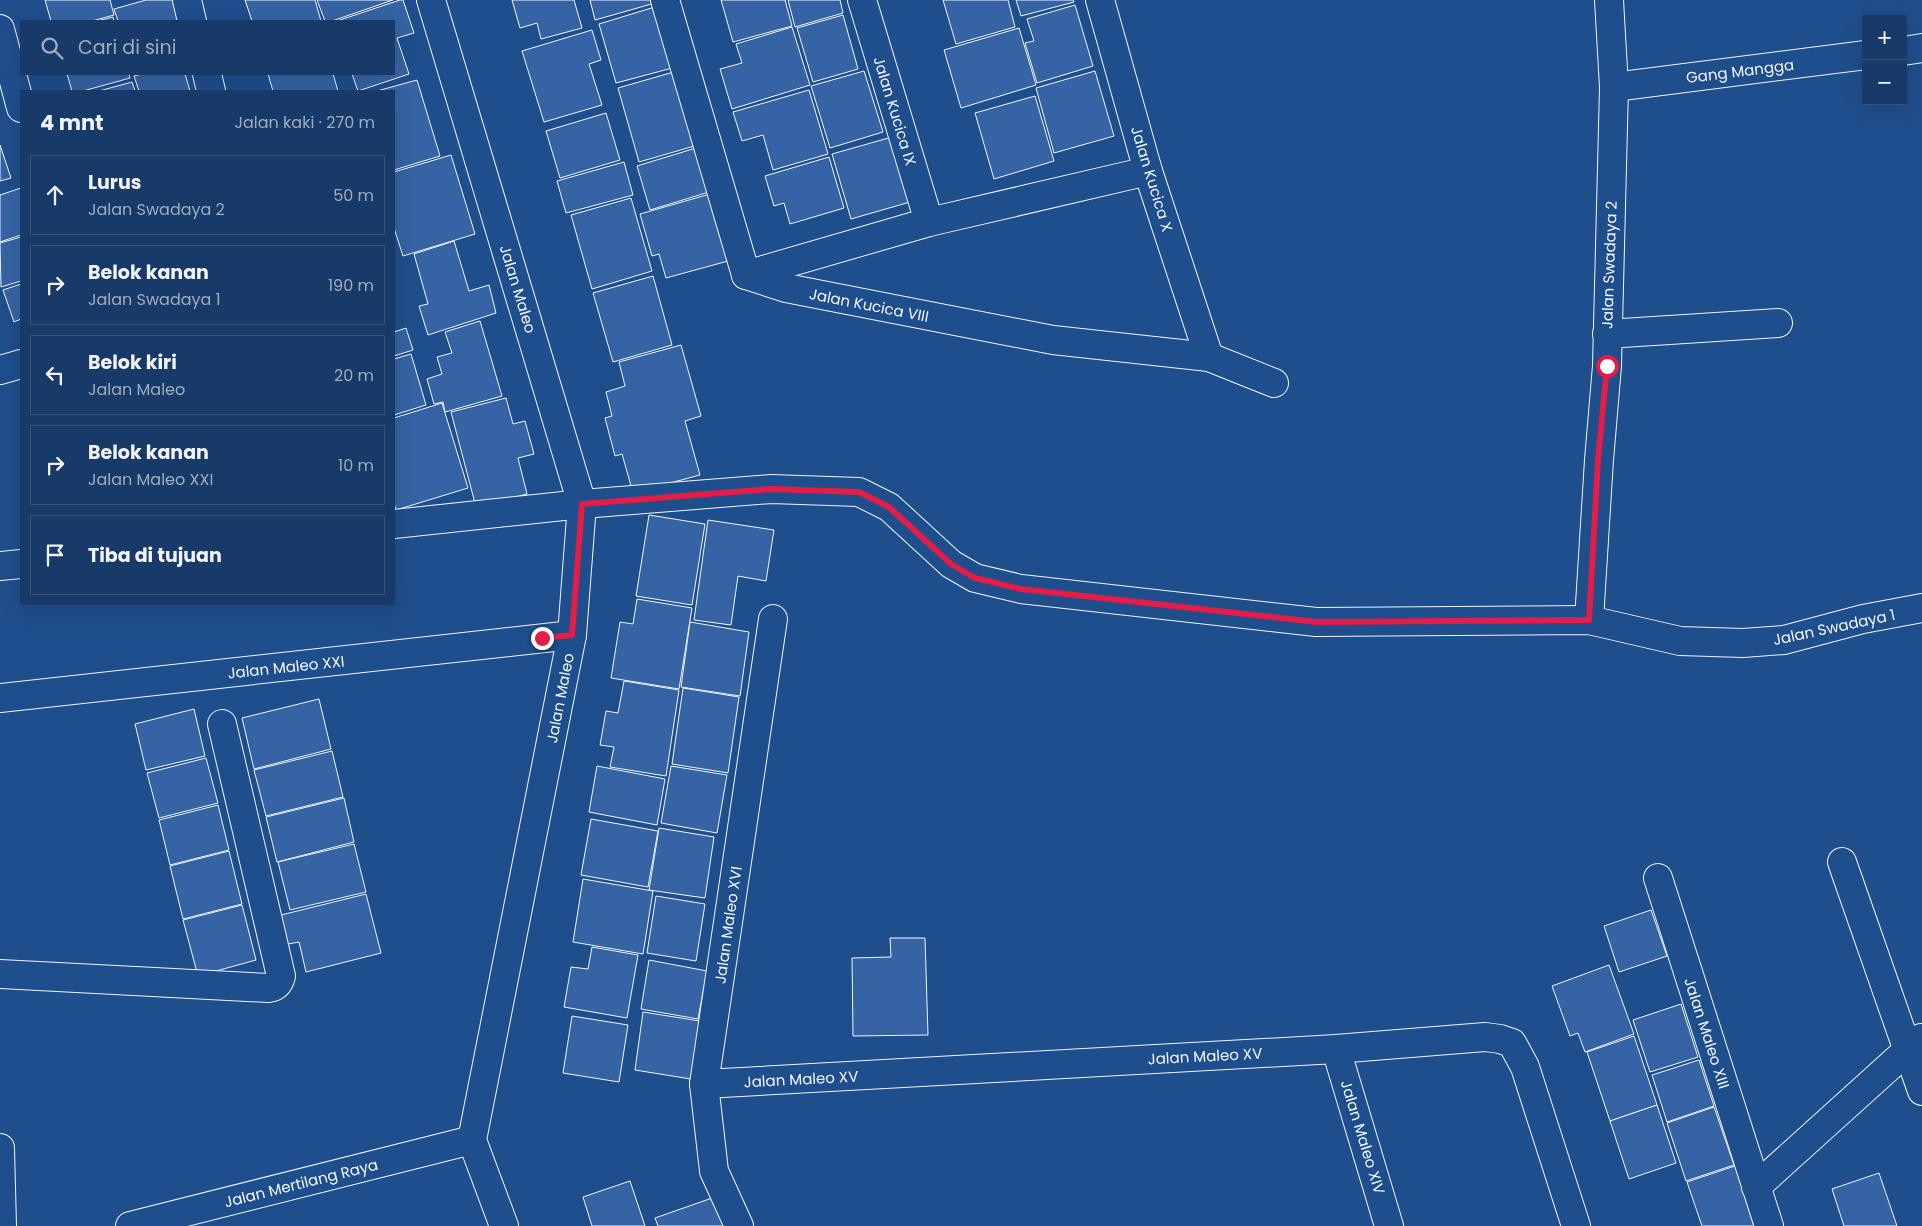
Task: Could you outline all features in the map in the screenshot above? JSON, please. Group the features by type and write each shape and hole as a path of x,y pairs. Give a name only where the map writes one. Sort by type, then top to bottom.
{"street":[{"path":"186,0 192,20"},
{"name":"Jalan Maleo","path":"431,0 582,504 572,635 472,1140"},
{"path":"665,0 746,275 928,222 1148,171"},
{"name":"Jalan Kucica IX","path":"862,0 928,222"},
{"name":"Jalan Kucica X","path":"1100,0 1148,171 1209,357"},
{"name":"Jalan Swadaya 2","path":"1589,620 1607,334 1614,87 1609,0"},
{"path":"0,29 20,104"},
{"path":"1907,50 1922,48"},
{"name":"Gang Mangga","path":"1614,87 1862,56"},
{"path":"207,75 211,90"},
{"name":"Jalan Kucica VIII","path":"746,275 786,288 1053,340 1209,357 1274,383"},
{"path":"1607,334 1778,324"},
{"path":"0,370 20,364"},
{"name":"Jalan Swadaya 1","path":"395,524 582,504 771,489 859,492 889,507 951,564 975,578 1021,589 1316,622 1589,620 1680,641 1743,643 1784,640 1863,619 1922,608"},
{"path":"0,566 20,564"},
{"name":"Jalan Maleo XVI","path":"739,1226 714,1171 704,1084 773,619"},
{"name":"Jalan Maleo XXI","path":"0,698 572,635"},
{"path":"0,974 268,988 274,987 279,982 281,976 222,724"},
{"path":"1842,862 1915,1043 1922,1091"},
{"name":"Jalan Maleo XIII","path":"1658,878 1769,1226"},
{"name":"Jalan Maleo XV","path":"704,1084 1336,1048 1485,1037 1500,1039 1512,1043 1525,1067 1576,1226"},
{"path":"1756,1187 1915,1043"},
{"name":"Jalan Maleo XIV","path":"1336,1048 1389,1226"},
{"path":"472,1140 504,1226"},
{"name":"Jalan Mertilang Raya","path":"130,1226 472,1140"},
{"path":"0,1148 2,1226"}],"building":[{"path":"45,0 110,0 114,15 96,20 51,20"},
{"path":"146,0 176,0 182,20 118,20 114,9"},
{"path":"245,0 315,0 321,20 252,20"},
{"path":"317,0 393,0 335,20 325,20"},
{"path":"403,0 414,33 397,38 409,74 358,90 352,75 395,75 395,20 340,20"},
{"path":"512,0 574,0 582,28 541,39 537,23 520,28"},
{"path":"590,0 654,0 655,3 595,20"},
{"path":"721,0 785,0 792,26 733,42"},
{"path":"788,0 840,0 843,13 795,27"},
{"path":"943,0 1008,0 1015,27 956,44"},
{"path":"1016,0 1073,0 1074,2 1021,16"},
{"path":"1075,5 1093,66 1037,83 1025,43 1034,41 1027,19"},
{"path":"658,6 676,67 616,83 599,24"},
{"path":"843,15 858,69 813,82 797,28"},
{"path":"113,17 114,20 101,20"},
{"path":"792,27 810,85 732,109 720,69 742,63 736,44"},
{"path":"1019,28 1036,85 961,108 944,50"},
{"path":"592,30 601,60 589,64 602,105 544,122 522,51"},
{"path":"677,71 698,145 639,162 618,88"},
{"path":"864,71 883,132 830,148 811,86"},
{"path":"1095,71 1114,136 1054,153 1036,88"},
{"path":"67,75 129,75 130,78 87,90 72,90"},
{"path":"185,75 190,90 139,90 134,76"},
{"path":"268,75 333,75 338,90 273,90"},
{"path":"417,80 440,156 395,170 395,90 381,90"},
{"path":"132,82 135,90 103,90"},
{"path":"809,90 828,154 773,170 763,135 742,141 733,112"},
{"path":"1035,96 1054,161 994,179 975,113"},
{"path":"606,113 620,160 560,178 546,131"},
{"path":"892,137 910,202 851,219 832,154"},
{"path":"0,145 11,178 0,181"},
{"path":"696,148 709,192 650,210 637,166"},
{"path":"451,155 475,234 403,256 395,231 395,172"},
{"path":"829,157 844,208 790,224 784,203 774,206 765,176"},
{"path":"624,162 633,195 566,213 557,181"},
{"path":"20,188 20,235 0,242 0,195"},
{"path":"710,194 728,261 666,278 659,254 652,256 640,214"},
{"path":"631,198 652,271 592,289 571,215"},
{"path":"20,237 20,281 1,287 0,243"},
{"path":"454,241 469,291 489,285 496,313 428,335 419,306 428,304 414,254"},
{"path":"653,276 672,345 613,362 593,293"},
{"path":"20,284 20,319 14,322 3,290"},
{"path":"480,321 502,396 445,412 443,402 434,404 427,379 442,374 437,357 452,353 445,332"},
{"path":"406,328 413,350 395,356 395,332"},
{"path":"681,345 701,416 685,421 700,475 633,493 622,454 615,456 605,418 612,416 606,392 625,386 619,362"},
{"path":"411,354 426,405 395,415 395,359"},
{"path":"506,398 513,424 525,421 534,454 518,458 527,494 476,507 451,412"},
{"path":"442,403 468,488 396,510 395,418"},
{"path":"649,515 705,524 692,605 636,596"},
{"path":"708,520 774,530 766,581 738,576 731,625 694,620"},
{"path":"637,599 692,608 679,689 611,678 620,622 633,624"},
{"path":"690,622 749,632 740,696 681,687"},
{"path":"624,681 679,690 666,776 610,767 614,747 600,745 606,711 618,713"},
{"path":"683,688 739,697 728,773 672,764"},
{"path":"319,699 331,749 254,769 242,718"},
{"path":"194,709 205,756 146,770 135,724"},
{"path":"332,751 343,797 266,816 254,770"},
{"path":"206,758 218,803 159,818 147,773"},
{"path":"597,766 665,779 657,825 589,812"},
{"path":"671,766 727,775 717,833 661,823"},
{"path":"344,798 354,842 277,862 266,817"},
{"path":"218,805 229,850 170,865 159,820"},
{"path":"591,819 658,831 648,887 581,875"},
{"path":"659,828 714,837 705,898 649,890"},
{"path":"354,844 366,892 290,910 278,862"},
{"path":"229,851 242,904 183,919 170,866"},
{"path":"583,879 653,891 643,954 573,942"},
{"path":"366,894 381,953 306,972 299,942 283,945 277,916"},
{"path":"656,896 705,904 696,961 647,953"},
{"path":"242,905 256,960 198,976 183,920"},
{"path":"1651,910 1667,956 1619,972 1604,926"},
{"path":"890,938 925,938 928,1035 853,1036 852,958 891,957"},
{"path":"592,947 638,955 627,1018 564,1007 571,967 588,969"},
{"path":"649,960 707,971 698,1019 641,1009"},
{"path":"1609,965 1634,1034 1585,1052 1578,1033 1570,1036 1552,986"},
{"path":"1681,1004 1698,1057 1650,1072 1633,1020"},
{"path":"643,1012 700,1021 691,1079 635,1070"},
{"path":"572,1016 628,1025 619,1082 563,1073"},
{"path":"1634,1036 1657,1105 1610,1121 1587,1052"},
{"path":"1699,1060 1714,1106 1667,1122 1652,1075"},
{"path":"1657,1105 1676,1163 1629,1179 1610,1121"},
{"path":"1714,1107 1734,1165 1686,1181 1667,1123"},
{"path":"1735,1166 1754,1226 1702,1226 1687,1182"},
{"path":"1879,1173 1897,1226 1844,1226 1832,1189"},
{"path":"630,1181 645,1226 592,1226 583,1197"},
{"path":"715,1197 725,1226 658,1226 655,1218"}],"route":[{"path":"542,638 572,635 582,504 771,489 859,492 889,507 951,564 975,578 1021,589 1316,622 1589,620 1598,460 1607,366"}]}
